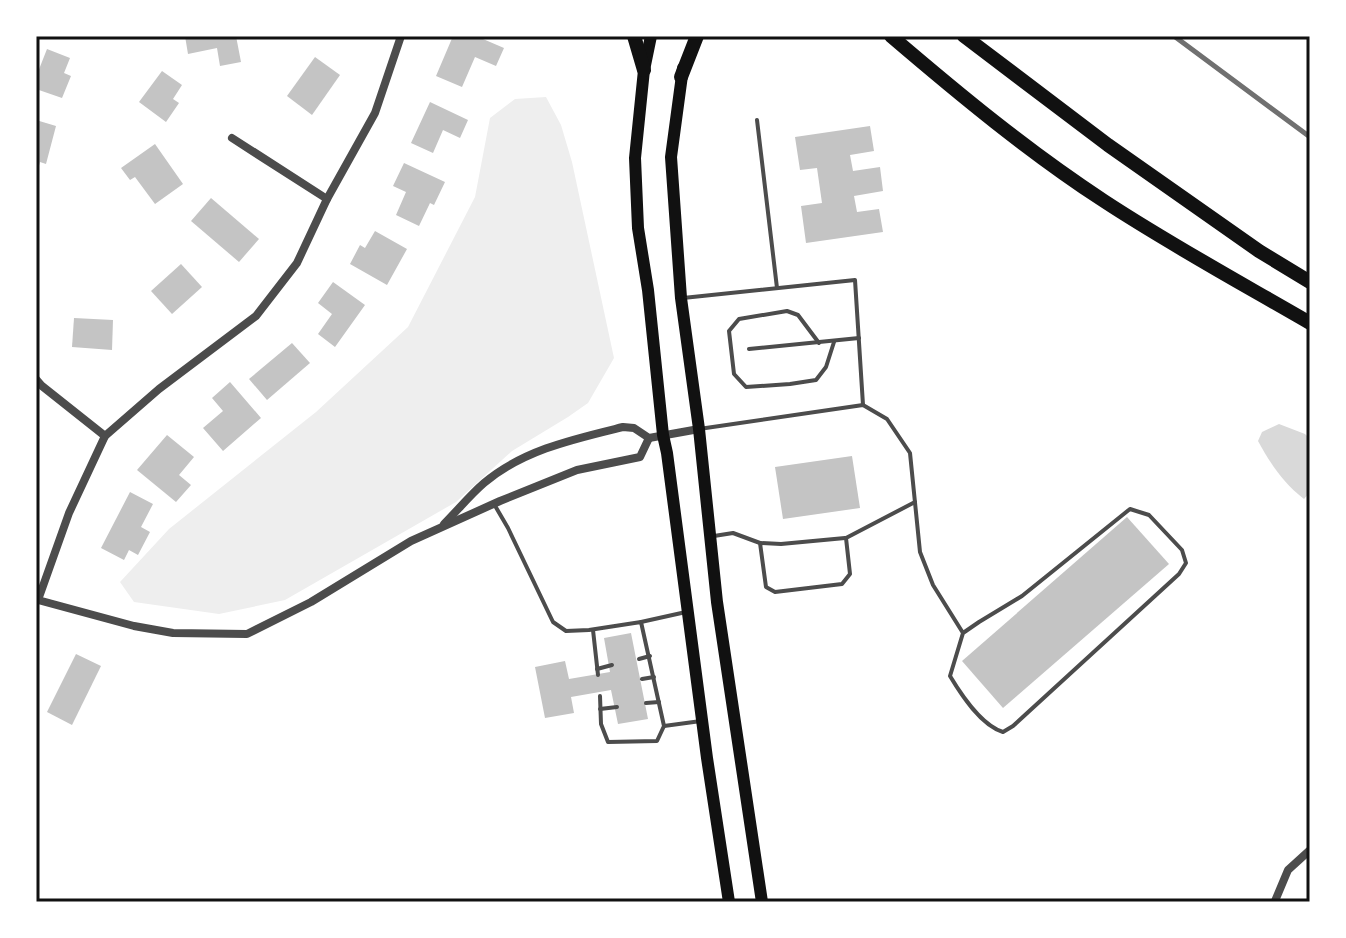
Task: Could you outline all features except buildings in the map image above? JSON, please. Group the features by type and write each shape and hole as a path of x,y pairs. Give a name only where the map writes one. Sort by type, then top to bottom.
{"main road":[{"path":"634,36 644,70"},
{"path":"651,36 644,70 635,158 638,228 648,290 663,435 729,902"},
{"path":"690,36 681,77 671,157 681,298 699,429 717,602 762,902"},
{"path":"681,77 697,36"},
{"path":"891,36 1020,142 1102,200 1310,323"},
{"path":"964,36 1108,145 1259,251 1310,282"}],"street":[{"path":"401,36 375,113 327,199 297,263 256,316 159,389 105,436 69,513 37,602 173,633 247,634 311,602 411,541 577,470 640,457 649,438"},
{"path":"232,138 327,199"},
{"path":"36,379 105,436"},
{"path":"441,528 484,483 519,460 559,443 623,427 634,428 649,438 699,429"},
{"path":"1275,901 1288,870 1310,850"}],"lane":[{"path":"757,120 777,288"},
{"path":"681,298 855,280 863,405"},
{"path":"819,343 798,315 787,311 739,319 729,331 734,374 746,387 816,380 826,367 834,342"},
{"path":"749,349 859,338"},
{"path":"699,429 863,405 887,419 910,453 920,552 933,585 963,633 950,676 961,695 993,729 1003,732 1179,574 1186,563 1182,550 1149,515 1130,509 1022,596 963,633"},
{"path":"710,537 733,533 760,543 781,544 846,538 915,502"},
{"path":"494,504 553,622 566,631 641,622 688,612"},
{"path":"760,543 766,587 775,592 842,584 850,574 846,538"},
{"path":"600,696 601,724 608,742 657,741 664,726 641,622"},
{"path":"593,629 597,672 612,665"},
{"path":"639,659 650,656"},
{"path":"642,679 654,677"},
{"path":"646,703 659,702"},
{"path":"600,709 617,707"},
{"path":"664,726 702,721"}],"shaded area":[{"path":"546,97 561,125 572,162 614,358 588,403 512,451 456,502 285,600 219,614 134,602 120,582 169,529 316,412 408,327 475,197 490,118 515,99"},
{"path":"1279,424 1310,439 1310,492 1304,499 1278,472 1258,441 1262,432"}],"railway":[{"path":"1174,36 1310,137"}]}
